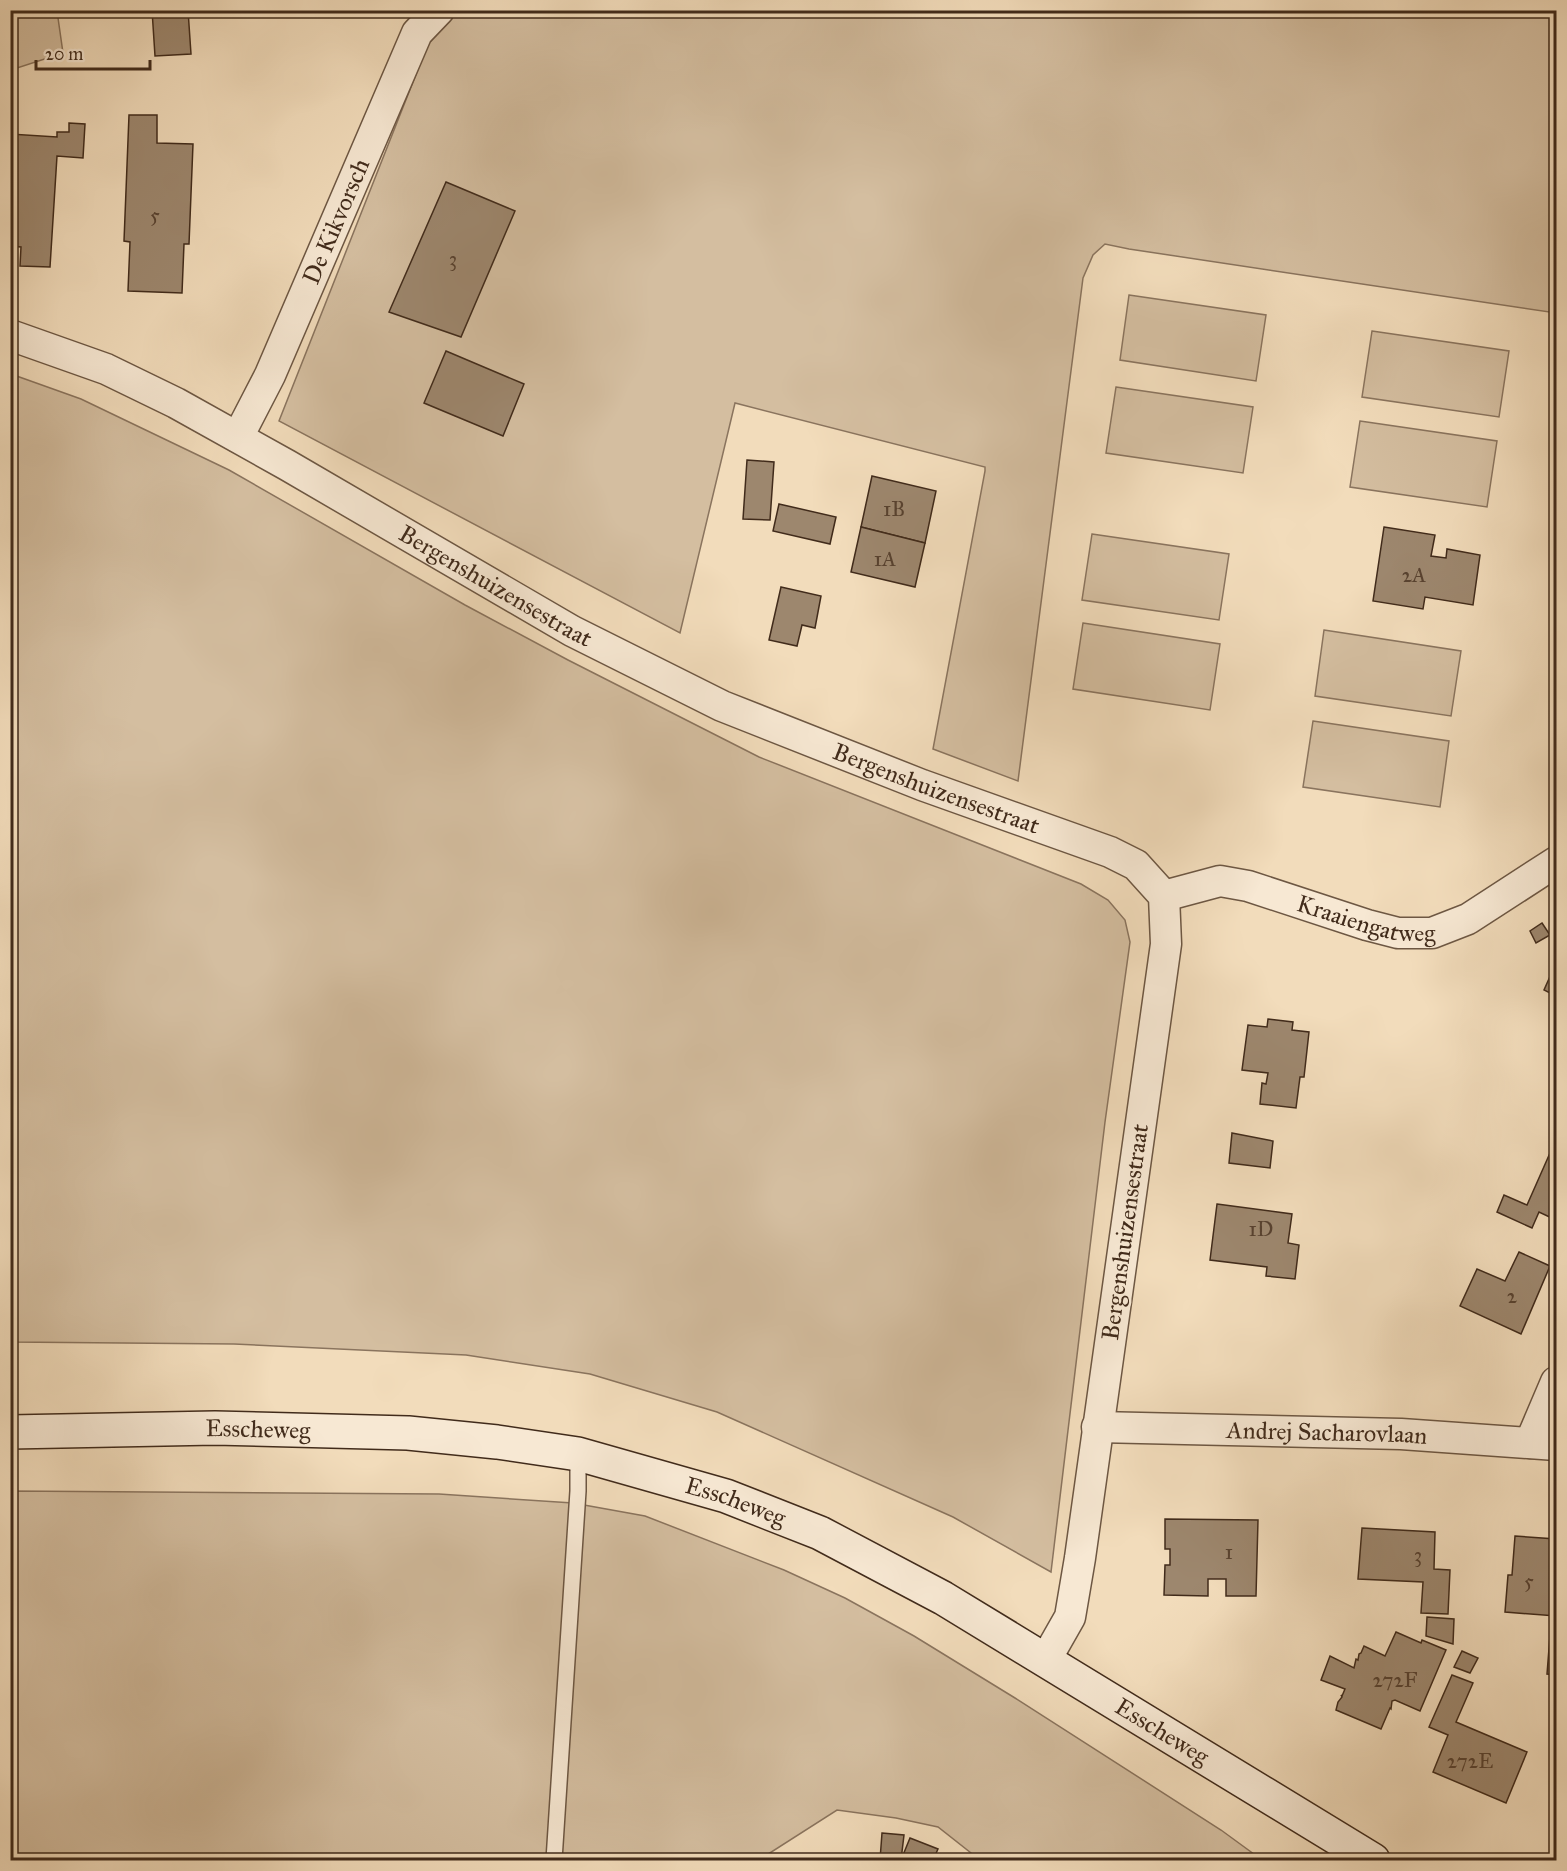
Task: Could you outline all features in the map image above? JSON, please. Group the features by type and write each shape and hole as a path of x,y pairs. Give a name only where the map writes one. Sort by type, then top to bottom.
{"street":[{"name":"De Kikvorsch","path":"238,437 270,375 417,33 439,10"},
{"name":"Bergenshuizensestraat","path":"10,335 106,369 176,403 572,631 722,706 900,776 1110,852 1136,865 1164,896 1166,944 1080,1558 1070,1617 1045,1661"},
{"name":"Kraaiengatweg","path":"1164,896 1220,881 1248,885 1367,925 1398,933 1432,933 1468,919 1557,862"},
{"path":"1543,1444 1557,1382"},
{"name":"Andrej Sacharovlaan","path":"1097,1427 1401,1434 1543,1444"},
{"name":"Esscheweg","path":"10,1432 215,1428 408,1433 497,1442 578,1454 726,1496 820,1533 943,1598 1373,1860"}],"lane":[{"path":"554,1860 578,1491 578,1454"}],"shaded area":[{"path":"11,10 57,11 63,53 11,70"},
{"path":"459,11 1556,11 1556,313 1105,244 1093,255 1083,278 1018,781 933,749 985,467 735,403 680,633 279,421 428,44"},
{"path":"1129,295 1266,315 1256,381 1120,360"},
{"path":"1372,331 1509,351 1499,417 1362,397"},
{"path":"11,374 81,399 229,470 465,605 759,757 1081,884 1108,900 1125,920 1130,942 1105,1122 1051,1572 953,1517 717,1412 590,1374 466,1355 234,1344 11,1342"},
{"path":"1116,387 1253,407 1243,473 1106,453"},
{"path":"1360,421 1497,441 1487,507 1350,487"},
{"path":"1092,534 1229,554 1219,620 1082,600"},
{"path":"1083,623 1220,644 1210,710 1073,689"},
{"path":"1324,630 1461,651 1451,716 1315,696"},
{"path":"1313,721 1449,741 1440,807 1303,787"},
{"path":"10,1491 439,1494 573,1503 645,1516 784,1570 845,1598 914,1636 1221,1830 1262,1860 980,1860 938,1827 896,1818 837,1810 762,1858 752,1860 11,1860"}],"building":[{"path":"152,10 188,10 191,54 155,56"},
{"path":"129,115 157,115 157,143 193,144 189,244 184,244 182,293 128,291 130,242 124,241"},
{"path":"69,123 85,124 83,158 57,156 50,267 20,266 21,247 10,246 10,134 57,137 57,132 69,132"},
{"path":"446,182 515,211 461,337 389,312"},
{"path":"446,351 524,384 503,436 424,403"},
{"path":"747,460 774,462 770,520 743,519"},
{"path":"872,476 936,491 925,543 861,527"},
{"path":"779,504 836,517 830,544 773,531"},
{"path":"861,527 925,543 915,587 851,572"},
{"path":"1384,527 1435,535 1431,556 1446,558 1447,549 1480,555 1473,605 1425,597 1423,609 1373,601"},
{"path":"781,587 821,596 815,628 802,625 797,646 769,640"},
{"path":"1542,923 1550,935 1536,943 1530,931"},
{"path":"1556,963 1556,996 1544,990"},
{"path":"1268,1019 1293,1022 1292,1030 1309,1032 1304,1077 1300,1077 1296,1108 1260,1104 1262,1083 1266,1084 1268,1073 1242,1070 1248,1025 1267,1027"},
{"path":"1232,1133 1273,1141 1270,1168 1229,1163"},
{"path":"1554,1144 1556,1145 1556,1220 1539,1212 1532,1228 1497,1212 1504,1195 1527,1205"},
{"path":"1217,1204 1292,1214 1288,1243 1299,1245 1295,1279 1266,1276 1267,1267 1210,1260"},
{"path":"1519,1252 1550,1266 1521,1334 1460,1306 1477,1269 1505,1281"},
{"path":"1165,1519 1258,1520 1256,1596 1226,1596 1226,1579 1208,1579 1208,1596 1164,1595 1165,1565 1170,1565 1170,1549 1165,1549"},
{"path":"1362,1528 1435,1532 1434,1569 1450,1570 1448,1614 1421,1613 1423,1582 1358,1579"},
{"path":"1515,1536 1556,1539 1554,1578 1556,1578 1556,1616 1505,1612 1508,1575 1512,1575"},
{"path":"1427,1617 1454,1619 1453,1644 1426,1636"},
{"path":"1551,1623 1556,1624 1556,1675 1547,1674"},
{"path":"1396,1632 1421,1643 1422,1640 1446,1650 1420,1711 1395,1700 1392,1701 1391,1709 1381,1729 1336,1710 1345,1689 1321,1680 1330,1656 1354,1668 1356,1659 1358,1660 1364,1646 1385,1656"},
{"path":"1462,1651 1478,1658 1470,1673 1454,1667"},
{"path":"1452,1675 1473,1683 1456,1722 1527,1752 1506,1803 1433,1772 1448,1735 1429,1727"},
{"path":"882,1833 904,1835 901,1860 880,1860"},
{"path":"910,1838 938,1849 933,1860 901,1860"}]}
